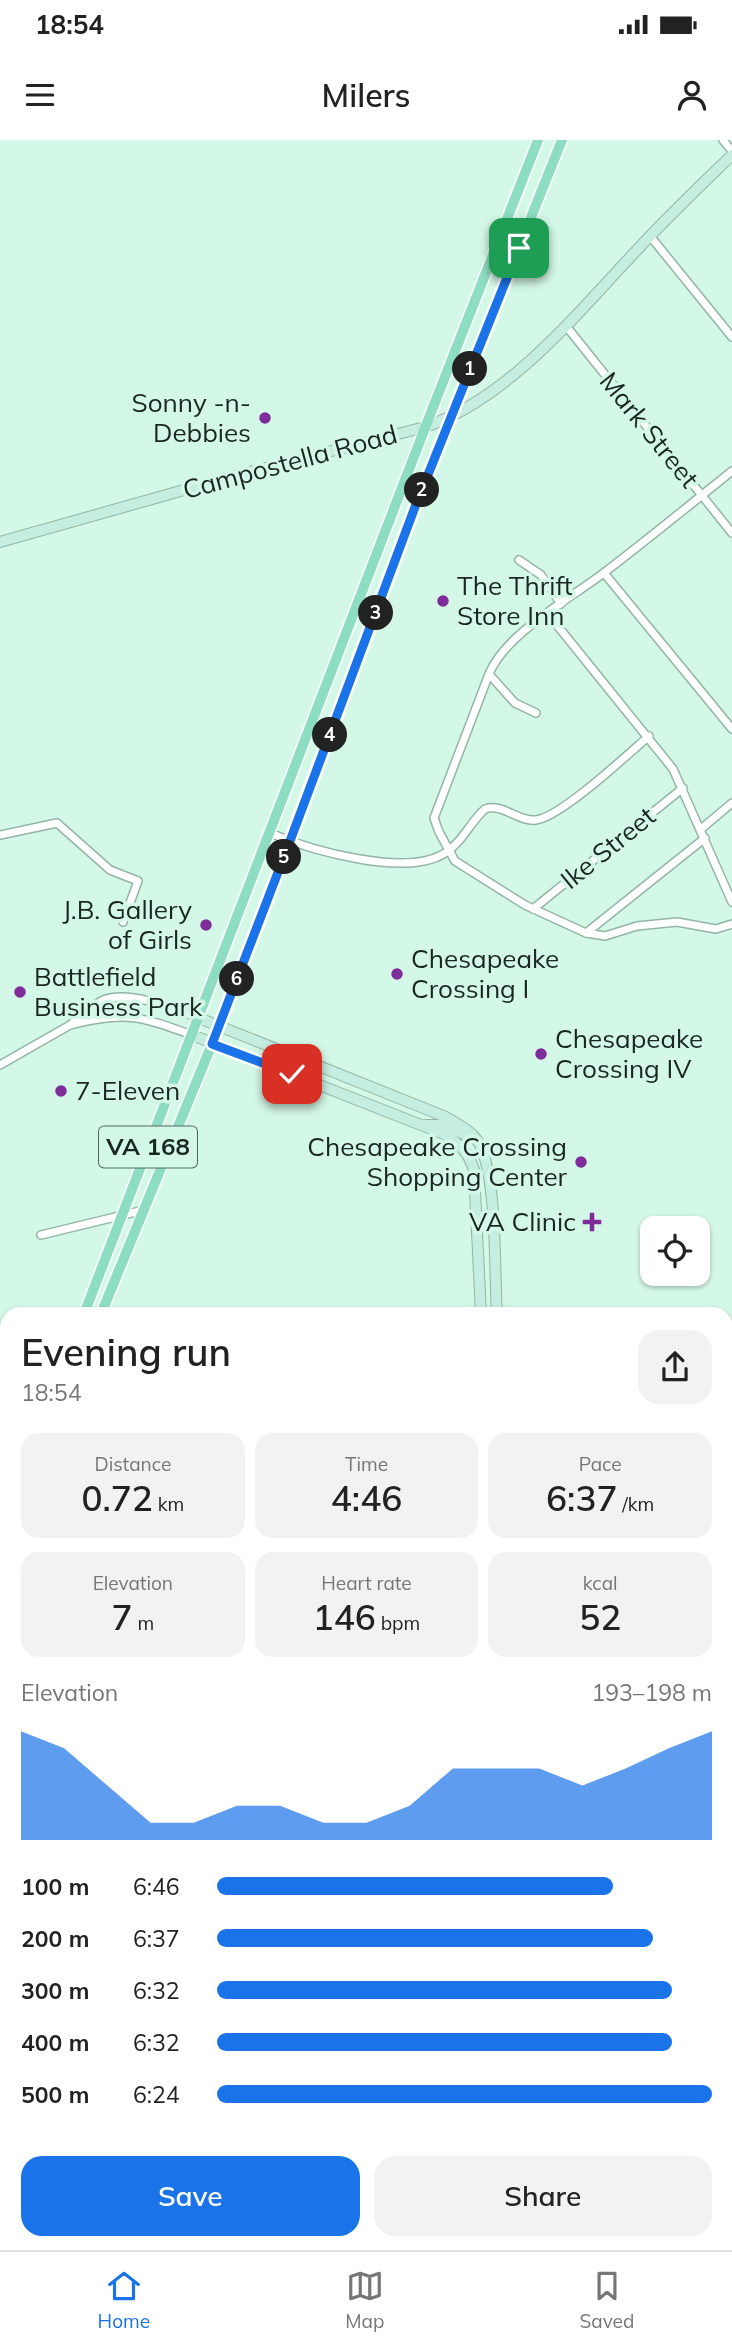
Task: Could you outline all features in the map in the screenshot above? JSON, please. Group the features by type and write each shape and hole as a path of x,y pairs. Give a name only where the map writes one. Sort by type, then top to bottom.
{"main road":[{"name":"VA 168","path":"87,1307 538,140"},
{"name":"VA 168","path":"104,1307 219,1027 450,419 562,140"},
{"path":"108,1297 110,1307"}],"street":[{"path":"723,140 732,153"},
{"name":"Campostella Road","path":"0,542 450,419 520,369 566,326 732,153"},
{"path":"650,236 732,337"},
{"name":"Mark Street","path":"566,326 732,533"},
{"name":"Ike Street","path":"732,471 508,645 496,659 489,674 435,814 435,822 455,861 533,909 586,933 605,936 637,926 677,922 716,929 732,924"},
{"path":"519,560 541,575 561,604"},
{"path":"604,573 732,729"},
{"name":"Ike Street","path":"548,614 668,762 701,829 732,902"},
{"path":"489,674 515,703 536,713"},
{"path":"271,833 290,841 377,862 438,857 449,851 485,809 496,807 526,819 544,818 576,796 649,736"},
{"name":"Ike Street","path":"533,909 682,788"},
{"path":"701,829 732,803"},
{"path":"0,835 57,823 110,870 138,881 123,922"},
{"name":"Ike Street","path":"586,933 705,838"},
{"path":"0,1065 69,1025 104,999 135,998 199,1018 446,1117 467,1129 477,1140 489,1170 497,1307"},
{"path":"69,1025 103,1016 145,1018 444,1134 469,1155 474,1170 481,1307"},
{"path":"422,1125 443,1125 477,1140"},
{"path":"41,1235 144,1210"}],"place":[{"name":"Sonny -n- Debbies","path":"265,418"},
{"name":"The Thrift Store Inn","path":"443,601"},
{"name":"J.B. Gallery of Girls","path":"206,925"},
{"name":"Chesapeake Crossing I","path":"397,974"},
{"name":"Battlefield Business Park","path":"20,992"},
{"name":"Chesapeake Crossing IV","path":"541,1054"},
{"name":"7-Eleven","path":"61,1091"},
{"name":"Chesapeake Crossing Shopping Center","path":"581,1162"},
{"name":"VA Clinic","path":"592,1222"}],"route":[{"path":"292,1074 212,1044 415,507 519,248"}]}
